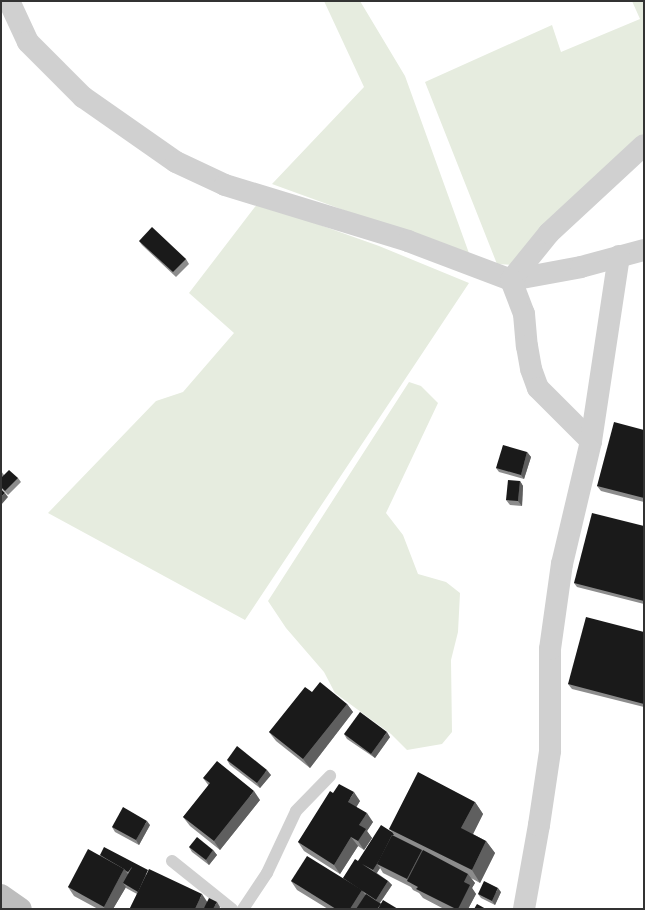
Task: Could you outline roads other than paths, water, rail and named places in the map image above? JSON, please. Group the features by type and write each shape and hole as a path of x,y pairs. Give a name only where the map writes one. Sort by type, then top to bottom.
{"main road":[{"path":"1,895 21,909"}],"street":[{"path":"9,1 28,42 83,97 176,162 225,185 408,241 511,280 581,267 644,250"},
{"path":"511,280 549,233 644,145"},
{"path":"524,909 550,751 550,649 562,564 591,441 619,256"},
{"path":"511,280 524,314 531,369 538,388 591,441"}],"lane":[{"path":"243,909 267,873 296,811 330,776"},
{"path":"172,861 232,909"}]}
